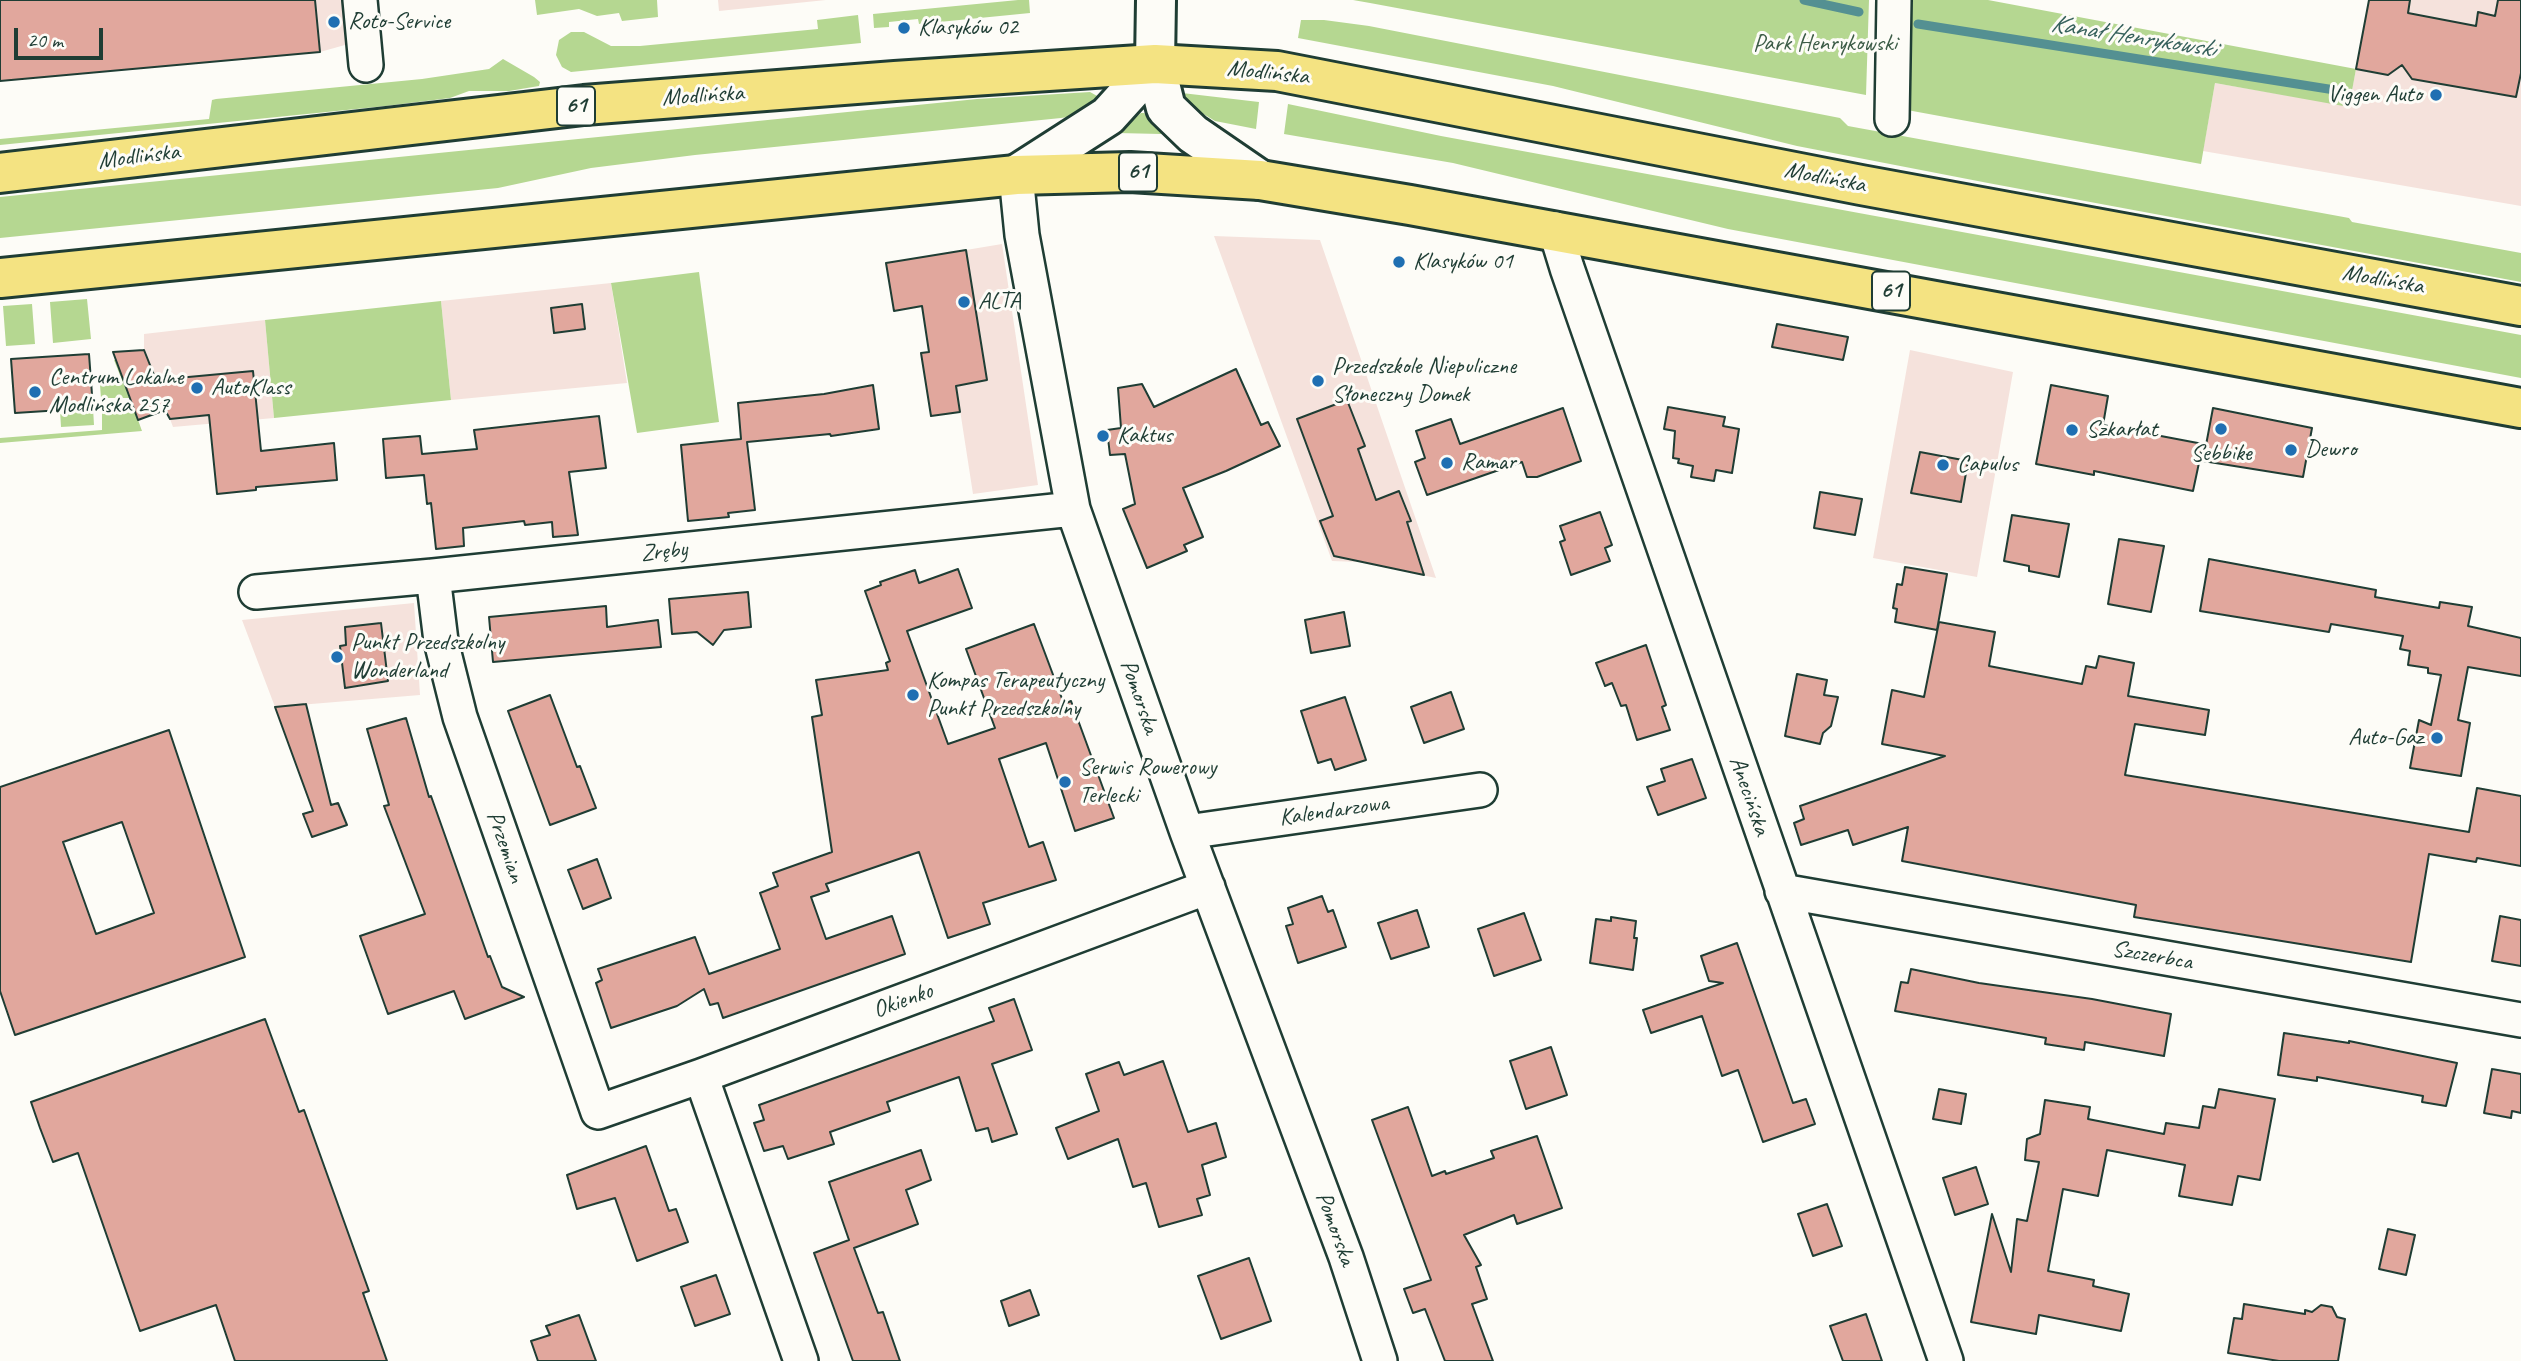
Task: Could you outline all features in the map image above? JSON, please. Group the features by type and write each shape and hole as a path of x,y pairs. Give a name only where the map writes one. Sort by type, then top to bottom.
{"main road":[{"name":"Modlińska","path":"0,173 584,105 1155,64 1277,71 1874,187 2521,306"},
{"name":"61","path":"0,278 1016,175 1130,172 1260,180 1555,229 2521,408"}],"street":[{"path":"360,0 366,65"},
{"path":"1156,0 1155,64 1166,108 1193,134 1260,180"},
{"path":"1892,119 1894,0"},
{"path":"1016,175 1108,116 1155,64"},
{"name":"Pomorska","path":"1016,175 1022,235 1073,509 1187,832 1346,1256 1380,1361"},
{"name":"Anecińska","path":"1555,229 1946,1361"},
{"name":"Zręby","path":"256,592 1073,509"},
{"name":"Przemian","path":"433,576 441,641 460,717 598,1112"},
{"name":"Kalendarzowa","path":"1187,832 1480,790"},
{"name":"Okienko","path":"598,1112 1208,887"},
{"name":"Szczerbca","path":"1782,891 2521,1020"},
{"path":"701,1076 801,1361"}],"shaded area":[{"name":"Roto-Service","path":"315,0 348,0 352,43 320,52"},
{"path":"718,0 826,0 719,11"},
{"name":"Viggen Auto","path":"2369,0 2521,0 2521,206 2203,151 2215,83 2349,106"},
{"name":"Przedszkole Niepuliczne Słoneczny Domek","path":"1214,236 1320,240 1436,578 1359,562 1332,561"},
{"path":"1002,244 1038,485 973,494 936,255"},
{"path":"611,283 627,383 451,400 441,301"},
{"path":"265,320 274,418 173,427 144,350 144,334"},
{"name":"Capulus","path":"1910,350 2013,372 1977,577 1873,558"},
{"name":"Punkt Przedszkolny Wonderland","path":"414,603 420,695 275,707 242,620"}],"green space":[{"path":"535,0 657,0 658,17 622,21 619,13 597,16 579,9 537,15"},
{"path":"1029,0 1030,13 919,24 918,19 889,22 889,27 874,28 873,14"},
{"name":"Park Henrykowski","path":"1353,0 1869,0 1866,95 1370,3"},
{"path":"1911,0 1988,0 2356,69 2349,107 2215,83 2201,164 1907,110"},
{"path":"858,15 861,43 571,72 562,67 556,55 559,40 571,32 584,32 611,46 640,46 818,29 817,20"},
{"path":"1301,20 1369,26 1840,118 1848,126 2349,218 2352,222 2521,253 2521,282 1797,146 1553,86 1298,38"},
{"path":"503,59 534,77 540,82 539,86 509,91 469,91 450,98 386,106 0,145 0,139 209,119 212,100 216,99 422,79 489,69"},
{"path":"1090,92 1099,97 1095,105 1074,116 1061,118 695,155 591,168 498,188 0,238 0,197 977,99"},
{"path":"1182,93 1259,102 1256,129 1215,121 1182,101"},
{"path":"1288,104 1441,136 2521,335 2521,378 1728,229 1453,163 1284,134"},
{"path":"1141,113 1163,129 1161,134 1117,133"},
{"path":"699,272 719,422 637,433 611,283"},
{"path":"87,299 91,339 53,343 50,302"},
{"path":"441,301 451,400 274,418 265,320"},
{"path":"32,304 35,344 6,346 3,306"},
{"path":"114,360 117,360 131,398 101,398 100,385 123,383"},
{"path":"133,406 142,431 0,443 0,438 102,430 102,408"},
{"path":"93,408 94,425 61,427 60,410"}],"building":[{"path":"0,0 315,0 320,52 0,81"},
{"path":"2369,0 2410,0 2408,13 2476,26 2478,12 2495,16 2498,0 2521,0 2521,73 2516,97 2412,79 2402,65 2388,75 2356,69"},
{"path":"966,250 987,380 956,386 960,412 931,416 921,353 929,352 922,306 894,311 886,263"},
{"path":"582,304 585,329 554,333 551,308"},
{"path":"1777,324 1848,337 1843,360 1772,347"},
{"path":"144,350 156,380 253,371 261,451 334,443 337,480 256,487 256,490 217,494 209,415 170,419 165,410 138,420 113,352"},
{"path":"89,354 93,408 15,413 11,359"},
{"path":"1236,369 1261,425 1268,422 1280,446 1183,488 1203,537 1184,545 1187,551 1147,568 1123,509 1135,504 1125,454 1110,455 1107,430 1121,428 1118,388 1142,384 1154,407"},
{"path":"873,385 879,429 831,436 747,442 755,510 728,513 729,517 688,521 681,445 741,439 738,403 824,394"},
{"path":"2051,385 2108,396 2103,425 2203,444 2193,491 2094,471 2094,475 2036,464"},
{"path":"1347,400 1365,446 1358,449 1376,500 1399,491 1411,521 1407,522 1424,575 1334,556 1320,521 1333,516 1297,419"},
{"path":"1668,407 1725,417 1723,426 1739,429 1732,473 1716,470 1714,481 1691,477 1693,466 1678,463 1679,459 1673,458 1675,431 1664,429"},
{"path":"1563,408 1581,461 1537,477 1527,477 1522,462 1427,495 1415,462 1425,458 1416,431 1451,419 1460,444"},
{"path":"2213,408 2312,428 2303,477 2203,461"},
{"path":"599,416 606,468 569,472 578,535 553,537 552,522 525,525 524,521 463,528 464,546 436,549 431,503 427,504 424,475 386,478 383,439 420,436 422,454 477,449 474,430"},
{"path":"1920,452 1968,461 1961,502 1911,493"},
{"path":"1820,492 1862,499 1855,535 1814,528"},
{"path":"1600,512 1612,545 1605,548 1610,561 1571,575 1560,542 1565,540 1560,526"},
{"path":"2012,515 2069,524 2059,577 2029,571 2029,566 2004,561"},
{"path":"2119,539 2164,546 2151,612 2108,604"},
{"path":"2209,559 2376,590 2375,597 2439,608 2440,602 2472,607 2468,626 2521,638 2521,676 2468,667 2458,720 2470,723 2461,776 2410,768 2419,720 2431,725 2441,675 2428,673 2428,668 2408,665 2410,651 2400,649 2403,636 2331,624 2329,632 2200,611"},
{"path":"1905,567 1947,574 1937,630 1895,622 1897,609 1893,608 1897,584 1902,585"},
{"path":"958,569 972,608 907,631 948,744 995,728 966,649 1034,624 1064,704 1071,701 1114,818 1075,831 1046,743 999,759 1029,847 1043,842 1056,880 983,903 990,924 948,938 919,852 826,884 829,891 811,897 826,939 892,916 905,954 723,1018 718,1003 710,1005 704,989 677,1006 611,1028 596,983 602,980 598,969 695,937 709,974 780,949 760,893 778,886 773,873 832,852 812,717 822,715 816,680 888,670 886,663 890,661 865,591 881,585 880,582 915,570 919,583"},
{"path":"748,592 751,627 724,630 713,645 697,632 672,634 669,599"},
{"path":"606,606 607,627 658,620 661,647 493,662 489,617"},
{"path":"1344,612 1350,646 1311,653 1305,620"},
{"path":"1939,622 1995,632 1989,666 2082,684 2086,666 2096,668 2099,656 2134,663 2128,696 2209,710 2205,735 2135,724 2125,775 2469,832 2477,788 2521,796 2521,866 2477,858 2476,862 2429,854 2411,962 2134,917 2136,905 1902,861 1908,827 1853,845 1848,830 1801,845 1794,823 1804,819 1800,806 1945,756 1882,744 1892,690 1924,697"},
{"path":"381,623 388,681 345,688 340,646 346,645 345,627"},
{"path":"1646,645 1666,705 1662,707 1670,730 1637,740 1626,705 1621,706 1612,683 1605,686 1596,663"},
{"path":"1797,674 1827,680 1824,695 1838,697 1831,726 1823,733 1820,744 1785,736"},
{"path":"1451,692 1464,729 1424,743 1411,707"},
{"path":"550,695 577,767 580,766 596,808 550,825 508,711"},
{"path":"1345,697 1366,760 1335,770 1331,759 1318,763 1301,711"},
{"path":"306,704 331,805 338,803 347,825 312,837 303,814 313,811 275,707"},
{"path":"406,718 429,797 431,796 488,957 490,956 502,987 524,997 465,1019 454,991 388,1014 360,936 425,914 384,806 389,805 367,729"},
{"path":"169,730 245,957 15,1035 0,991 0,787","holes":["122,822 154,913 96,934 63,842"]},
{"path":"1692,759 1706,798 1658,815 1647,787 1665,781 1661,769"},
{"path":"597,859 611,898 583,909 568,870"},
{"path":"1322,896 1328,912 1333,910 1346,947 1298,963 1286,926 1293,924 1288,908"},
{"path":"1417,910 1429,947 1391,959 1378,923"},
{"path":"1524,913 1541,960 1494,976 1478,929"},
{"path":"2500,916 2521,920 2521,966 2492,961"},
{"path":"1611,917 1636,921 1633,970 1590,963 1596,919 1611,921"},
{"path":"1737,943 1793,1103 1806,1099 1815,1124 1763,1142 1738,1070 1722,1076 1702,1016 1651,1033 1643,1010 1723,983 1709,981 1701,956"},
{"path":"1911,969 1979,983 2092,999 2171,1014 2164,1056 2085,1042 2084,1050 2045,1044 2046,1038 1895,1011 1901,982 1908,983"},
{"path":"1014,999 1032,1050 992,1064 1017,1134 992,1142 988,1128 976,1131 959,1077 887,1102 890,1111 830,1132 834,1144 788,1159 783,1146 764,1151 754,1123 764,1120 759,1105 994,1021 989,1008"},
{"path":"265,1019 299,1112 304,1110 369,1291 363,1293 387,1361 235,1361 216,1305 140,1331 78,1153 53,1162 40,1128 31,1102"},
{"path":"2284,1033 2349,1041 2457,1063 2446,1106 2422,1102 2423,1096 2317,1077 2317,1081 2278,1075"},
{"path":"1551,1047 1567,1095 1526,1109 1510,1061"},
{"path":"1163,1061 1188,1132 1216,1123 1226,1157 1202,1165 1210,1195 1197,1199 1202,1215 1159,1227 1146,1183 1133,1187 1118,1139 1068,1159 1056,1128 1099,1111 1086,1074 1119,1062 1124,1075"},
{"path":"2492,1069 2521,1074 2521,1113 2512,1111 2511,1118 2484,1113"},
{"path":"1939,1089 1966,1094 1961,1124 1933,1119"},
{"path":"2219,1089 2275,1099 2260,1180 2238,1176 2232,1205 2179,1196 2185,1165 2107,1150 2098,1196 2063,1189 2048,1271 2094,1280 2093,1286 2129,1294 2121,1331 2039,1315 2036,1334 1971,1322 1992,1214 2011,1272 2017,1219 2027,1221 2039,1162 2025,1160 2027,1139 2040,1134 2045,1100 2090,1107 2088,1119 2164,1134 2166,1123 2199,1128 2203,1106 2215,1108"},
{"path":"1408,1107 1432,1176 1494,1158 1491,1151 1537,1136 1562,1208 1517,1224 1514,1215 1464,1235 1481,1265 1476,1267 1487,1299 1472,1304 1493,1361 1445,1361 1425,1309 1413,1313 1404,1289 1431,1280 1372,1120"},
{"path":"646,1146 669,1211 676,1209 688,1242 637,1261 615,1198 577,1209 567,1175"},
{"path":"921,1150 931,1180 906,1190 918,1224 854,1248 878,1313 883,1312 900,1361 853,1361 814,1253 849,1240 829,1182"},
{"path":"1976,1167 1988,1204 1955,1215 1943,1178"},
{"path":"1827,1204 1842,1246 1813,1256 1798,1214"},
{"path":"2388,1229 2415,1235 2406,1275 2379,1269"},
{"path":"1249,1258 1271,1321 1221,1339 1198,1276"},
{"path":"716,1275 730,1314 695,1326 681,1287"},
{"path":"1030,1290 1039,1315 1009,1326 1001,1301"},
{"path":"2244,1304 2305,1314 2305,1310 2312,1312 2321,1305 2332,1307 2337,1317 2345,1319 2338,1361 2279,1361 2228,1353 2234,1318 2242,1319"},
{"path":"1866,1314 1882,1361 1843,1361 1830,1326"},
{"path":"579,1315 596,1361 538,1361 531,1341 550,1335 546,1326"}],"waterway":[{"name":"Kanał Henrykowski","path":"1804,0 1859,12"},
{"name":"Kanał Henrykowski","path":"1918,24 2341,91"}],"place":[{"name":"Roto-Service","path":"334,22"},
{"name":"Klasyków 02","path":"904,28"},
{"name":"Viggen Auto","path":"2436,95"},
{"name":"Klasyków 01","path":"1399,262"},
{"name":"ALTA","path":"964,302"},
{"name":"Przedszkole Niepuliczne Słoneczny Domek","path":"1318,381"},
{"name":"AutoKlass","path":"197,388"},
{"name":"Centrum Lokalne Modlińska 257","path":"35,392"},
{"name":"Sebbike","path":"2221,429"},
{"name":"Szkarłat","path":"2072,430"},
{"name":"Kaktus","path":"1103,436"},
{"name":"Dewro","path":"2291,450"},
{"name":"Ramar","path":"1447,463"},
{"name":"Capulus","path":"1943,465"},
{"name":"Punkt Przedszkolny Wonderland","path":"337,657"},
{"name":"Kompas Terapeutyczny Punkt Przedszkolny","path":"913,695"},
{"name":"Auto-Gaz","path":"2437,738"},
{"name":"Serwis Rowerowy Terlecki","path":"1065,782"}]}
